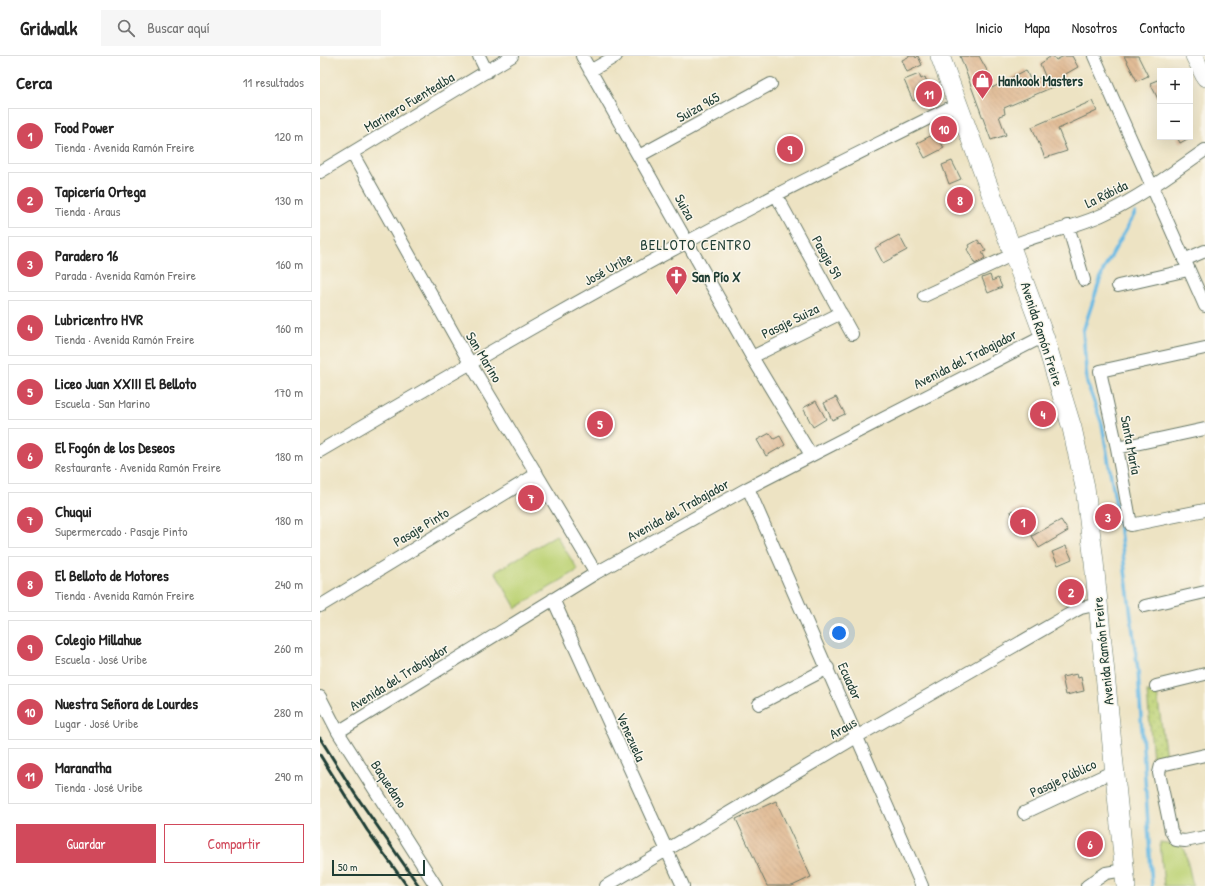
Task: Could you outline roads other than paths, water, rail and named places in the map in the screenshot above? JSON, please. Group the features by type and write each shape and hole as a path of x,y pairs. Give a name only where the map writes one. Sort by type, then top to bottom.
{"main road":[{"name":"Avenida Ramón Freire","path":"940,56 959,103 1044,336 1072,428 1085,487 1099,604 1125,878"},
{"path":"1194,56 1205,78"}],"street":[{"path":"479,56 487,72"},
{"name":"Marinero Fuentealba","path":"320,172 512,56"},
{"name":"Suiza","path":"582,56 752,357 811,455"},
{"path":"590,71 616,56"},
{"path":"1094,56 1205,306"},
{"name":"Suiza 965","path":"639,156 771,84"},
{"name":"José Uribe","path":"320,450 470,363 687,243 776,195 959,103"},
{"name":"La Rábida","path":"924,296 1013,250 1028,239 1104,214 1152,188 1205,150"},
{"name":"San Marino","path":"352,153 470,363 596,573"},
{"name":"Pasaje 59","path":"776,195 852,334"},
{"path":"1068,226 1084,280"},
{"path":"1118,286 1186,265 1205,251"},
{"name":"Pasaje Suiza","path":"752,357 841,313"},
{"name":"Avenida del Trabajador","path":"338,732 596,573 748,488 1044,336"},
{"name":"Santa María","path":"1205,348 1100,371 1117,448 1131,525 1205,510"},
{"path":"1117,448 1205,429"},
{"name":"Pasaje Pinto","path":"320,606 537,474"},
{"name":"Ecuador","path":"748,488 858,736 922,886"},
{"path":"1145,606 1205,592"},
{"name":"Venezuela","path":"553,599 683,886"},
{"name":"Araus","path":"606,886 858,736 1075,611 1099,604"},
{"path":"759,704 828,668"},
{"path":"1156,686 1205,674"},
{"name":"Baquedano","path":"320,697 338,732 436,886"},
{"path":"1205,755 1161,765 1159,773 1171,831 1176,840 1186,841 1205,837"},
{"name":"Pasaje Público","path":"1024,813 1114,771"},
{"path":"1087,886 1106,873 1125,878"}],"waterway":[{"path":"1135,213 1103,271 1083,331 1087,383 1102,424 1119,523 1138,671 1152,886"}],"railway":[{"path":"320,738 355,794 419,886"},
{"path":"320,755 367,830 407,886"}],"place":[{"name":"Maranatha","path":"929,94"},
{"name":"Hankook Masters","path":"982,100"},
{"name":"Nuestra Señora de Lourdes","path":"944,129"},
{"name":"Colegio Millahue","path":"790,149"},
{"name":"El Belloto de Motores","path":"960,200"},
{"name":"San Pío X","path":"677,296"},
{"name":"Lubricentro HVR","path":"1043,414"},
{"name":"Liceo Juan XXIII El Belloto","path":"600,424"},
{"name":"Chuqui","path":"531,498"},
{"name":"Paradero 16","path":"1108,517"},
{"name":"Food Power","path":"1023,522"},
{"name":"Tapicería Ortega","path":"1071,592"},
{"name":"El Fogón de los Deseos","path":"1090,844"}],"district":[{"name":"BELLOTO CENTRO","path":"696,245"}]}
